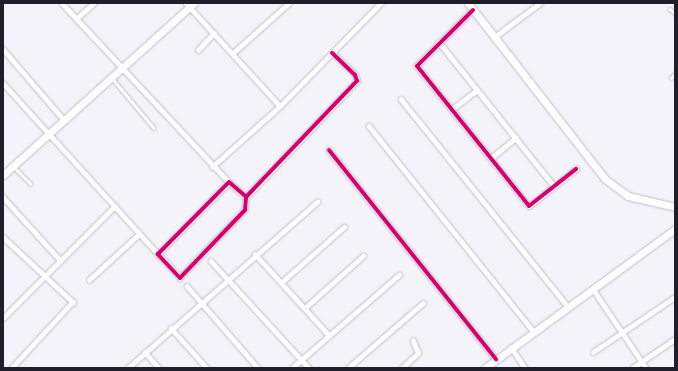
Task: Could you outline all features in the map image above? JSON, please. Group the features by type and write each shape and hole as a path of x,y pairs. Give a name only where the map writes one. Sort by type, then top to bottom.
{"main road":[{"path":"468,3 493,38 605,179 628,196 675,207"},
{"path":"3,175 121,69 190,4"},
{"path":"487,368 511,347 675,229"}],"street":[{"path":"62,3 212,167 246,197"},
{"path":"76,19 94,3"},
{"path":"232,54 289,3"},
{"path":"212,167 280,106 381,3"},
{"path":"493,38 539,3"},
{"path":"190,4 232,54 280,106"},
{"path":"473,10 439,42 417,66 529,206 576,170"},
{"path":"198,50 214,33"},
{"path":"439,42 554,186"},
{"path":"3,49 64,120"},
{"path":"3,83 180,278 245,210 246,197 357,81 356,75 332,53"},
{"path":"452,109 477,90"},
{"path":"401,99 568,307"},
{"path":"369,126 533,331"},
{"path":"491,158 516,138"},
{"path":"329,150 496,359"},
{"path":"158,254 228,182"},
{"path":"3,197 61,261"},
{"path":"128,368 227,278 317,202"},
{"path":"3,318 115,206"},
{"path":"282,282 344,227"},
{"path":"89,280 139,234"},
{"path":"4,239 73,302 12,368"},
{"path":"255,254 282,282 328,335"},
{"path":"305,308 363,256"},
{"path":"211,261 309,368"},
{"path":"292,368 328,335 399,275"},
{"path":"186,286 258,368"},
{"path":"593,289 646,368"},
{"path":"593,352 675,297"},
{"path":"348,368 423,303"},
{"path":"171,328 207,368"},
{"path":"632,368 675,339"},
{"path":"402,368 418,353 413,341"},
{"path":"511,347 525,368"},
{"path":"145,352 159,368"}],"lane":[{"path":"670,9 675,13"},
{"path":"671,78 675,74"},
{"path":"112,77 154,128"},
{"path":"13,166 31,184"}],"cycle path":[{"path":"473,10 417,66 529,206 576,169"},
{"path":"246,197 245,210 180,278 158,254 229,182 246,197 357,81 355,75 332,53"},
{"path":"329,150 496,359"}]}
